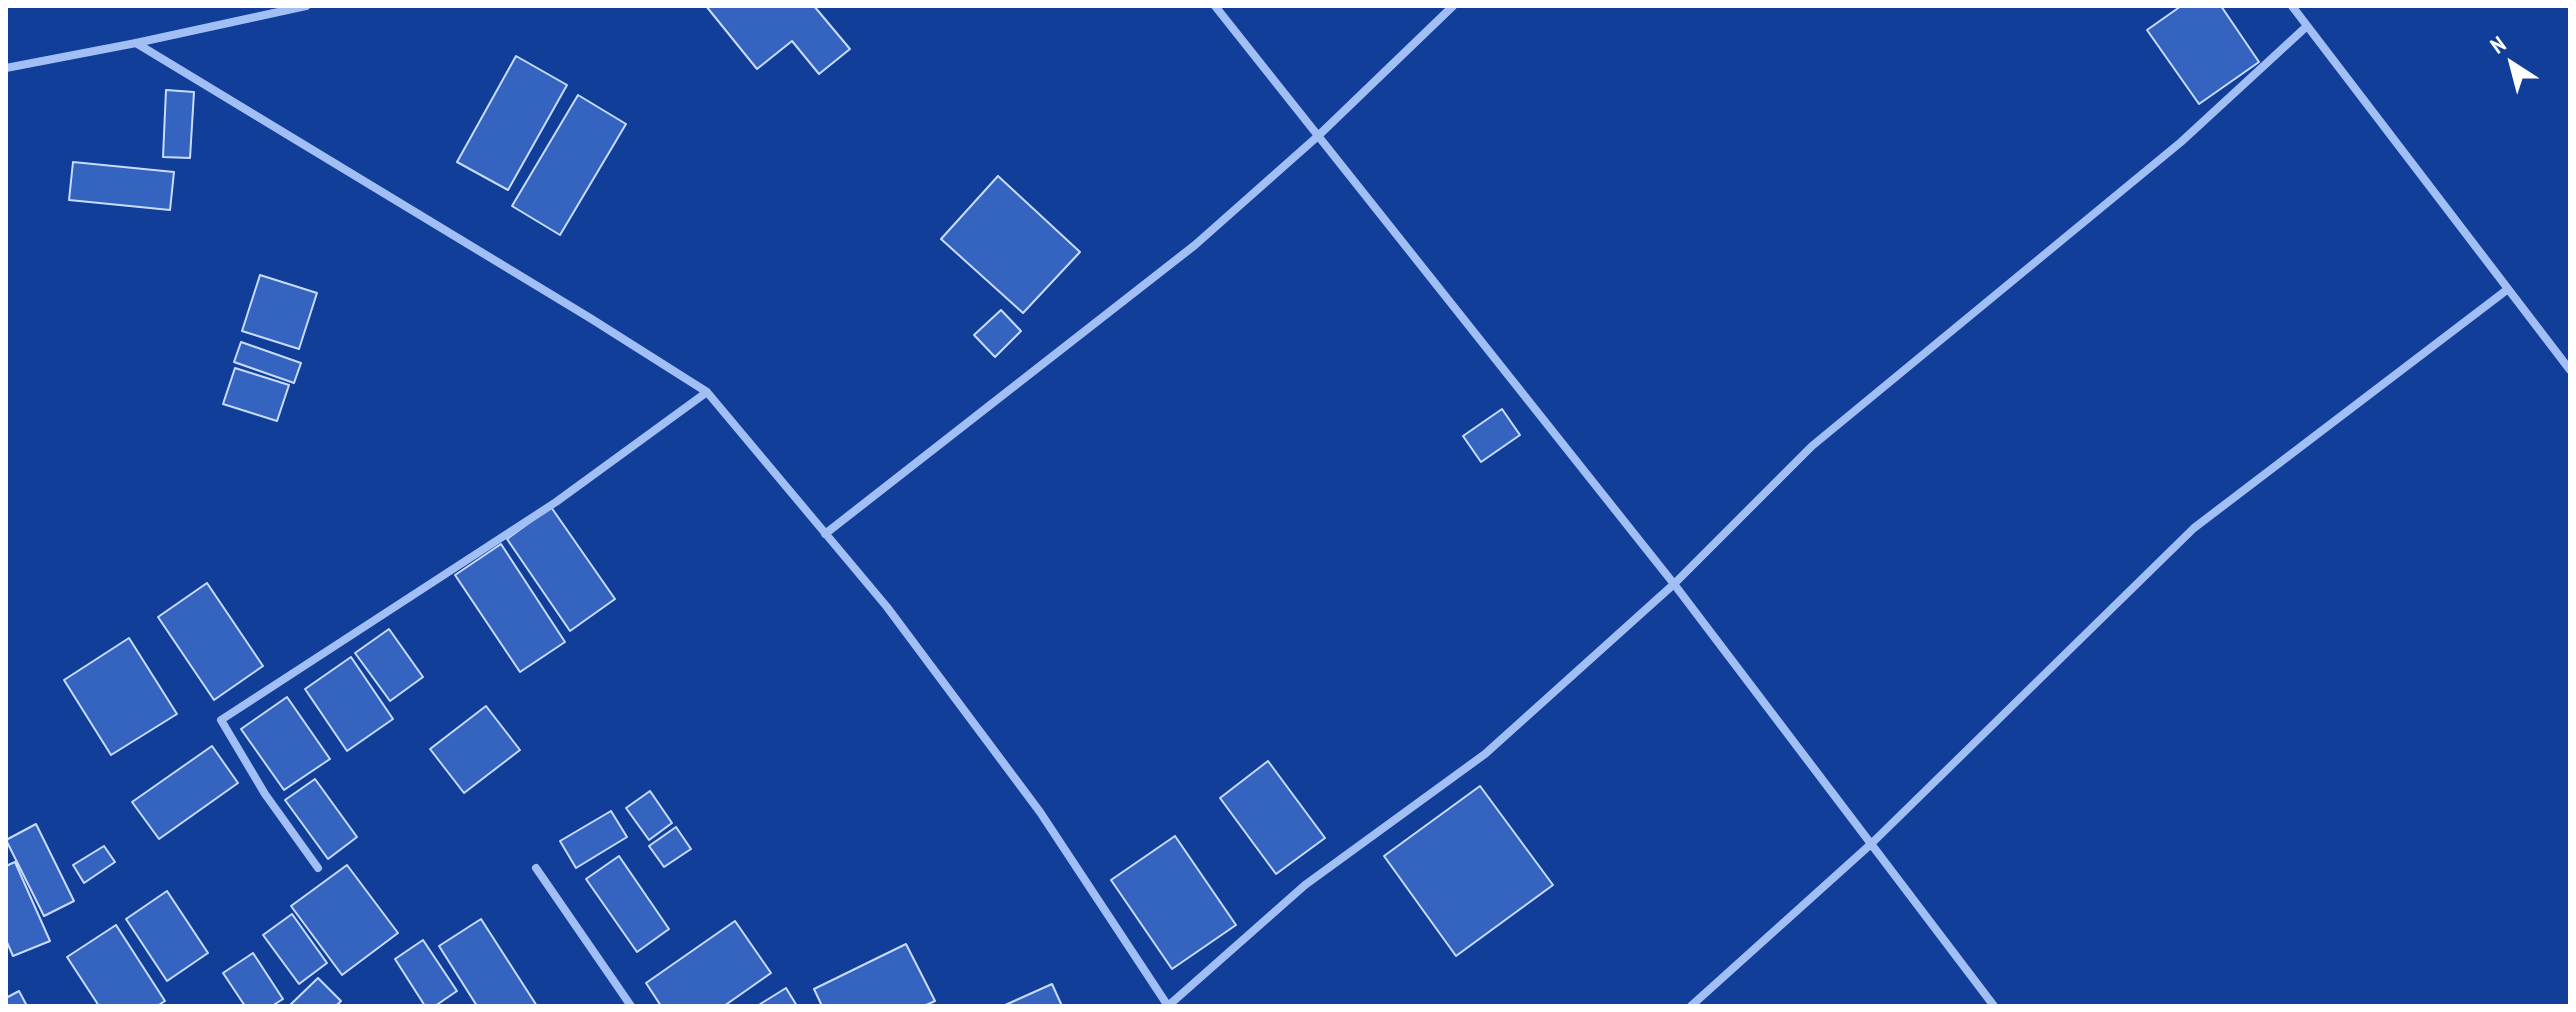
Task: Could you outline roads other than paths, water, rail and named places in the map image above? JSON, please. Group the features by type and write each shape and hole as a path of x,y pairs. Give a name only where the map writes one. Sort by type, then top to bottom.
{"street":[{"path":"6,68 306,6"},
{"path":"1215,6 1674,584 1994,1006"},
{"path":"825,534 1195,245 1318,136 1453,6"},
{"path":"2292,6 2570,370"},
{"path":"136,43 707,392 887,607 1040,812 1168,1006 1305,885 1485,754 1674,584 1812,446 2181,142 2307,26"},
{"path":"1691,1006 1871,844 2194,528 2508,289"},
{"path":"318,868 265,794 221,720 556,502 707,392"},
{"path":"536,868 631,1006"}]}
